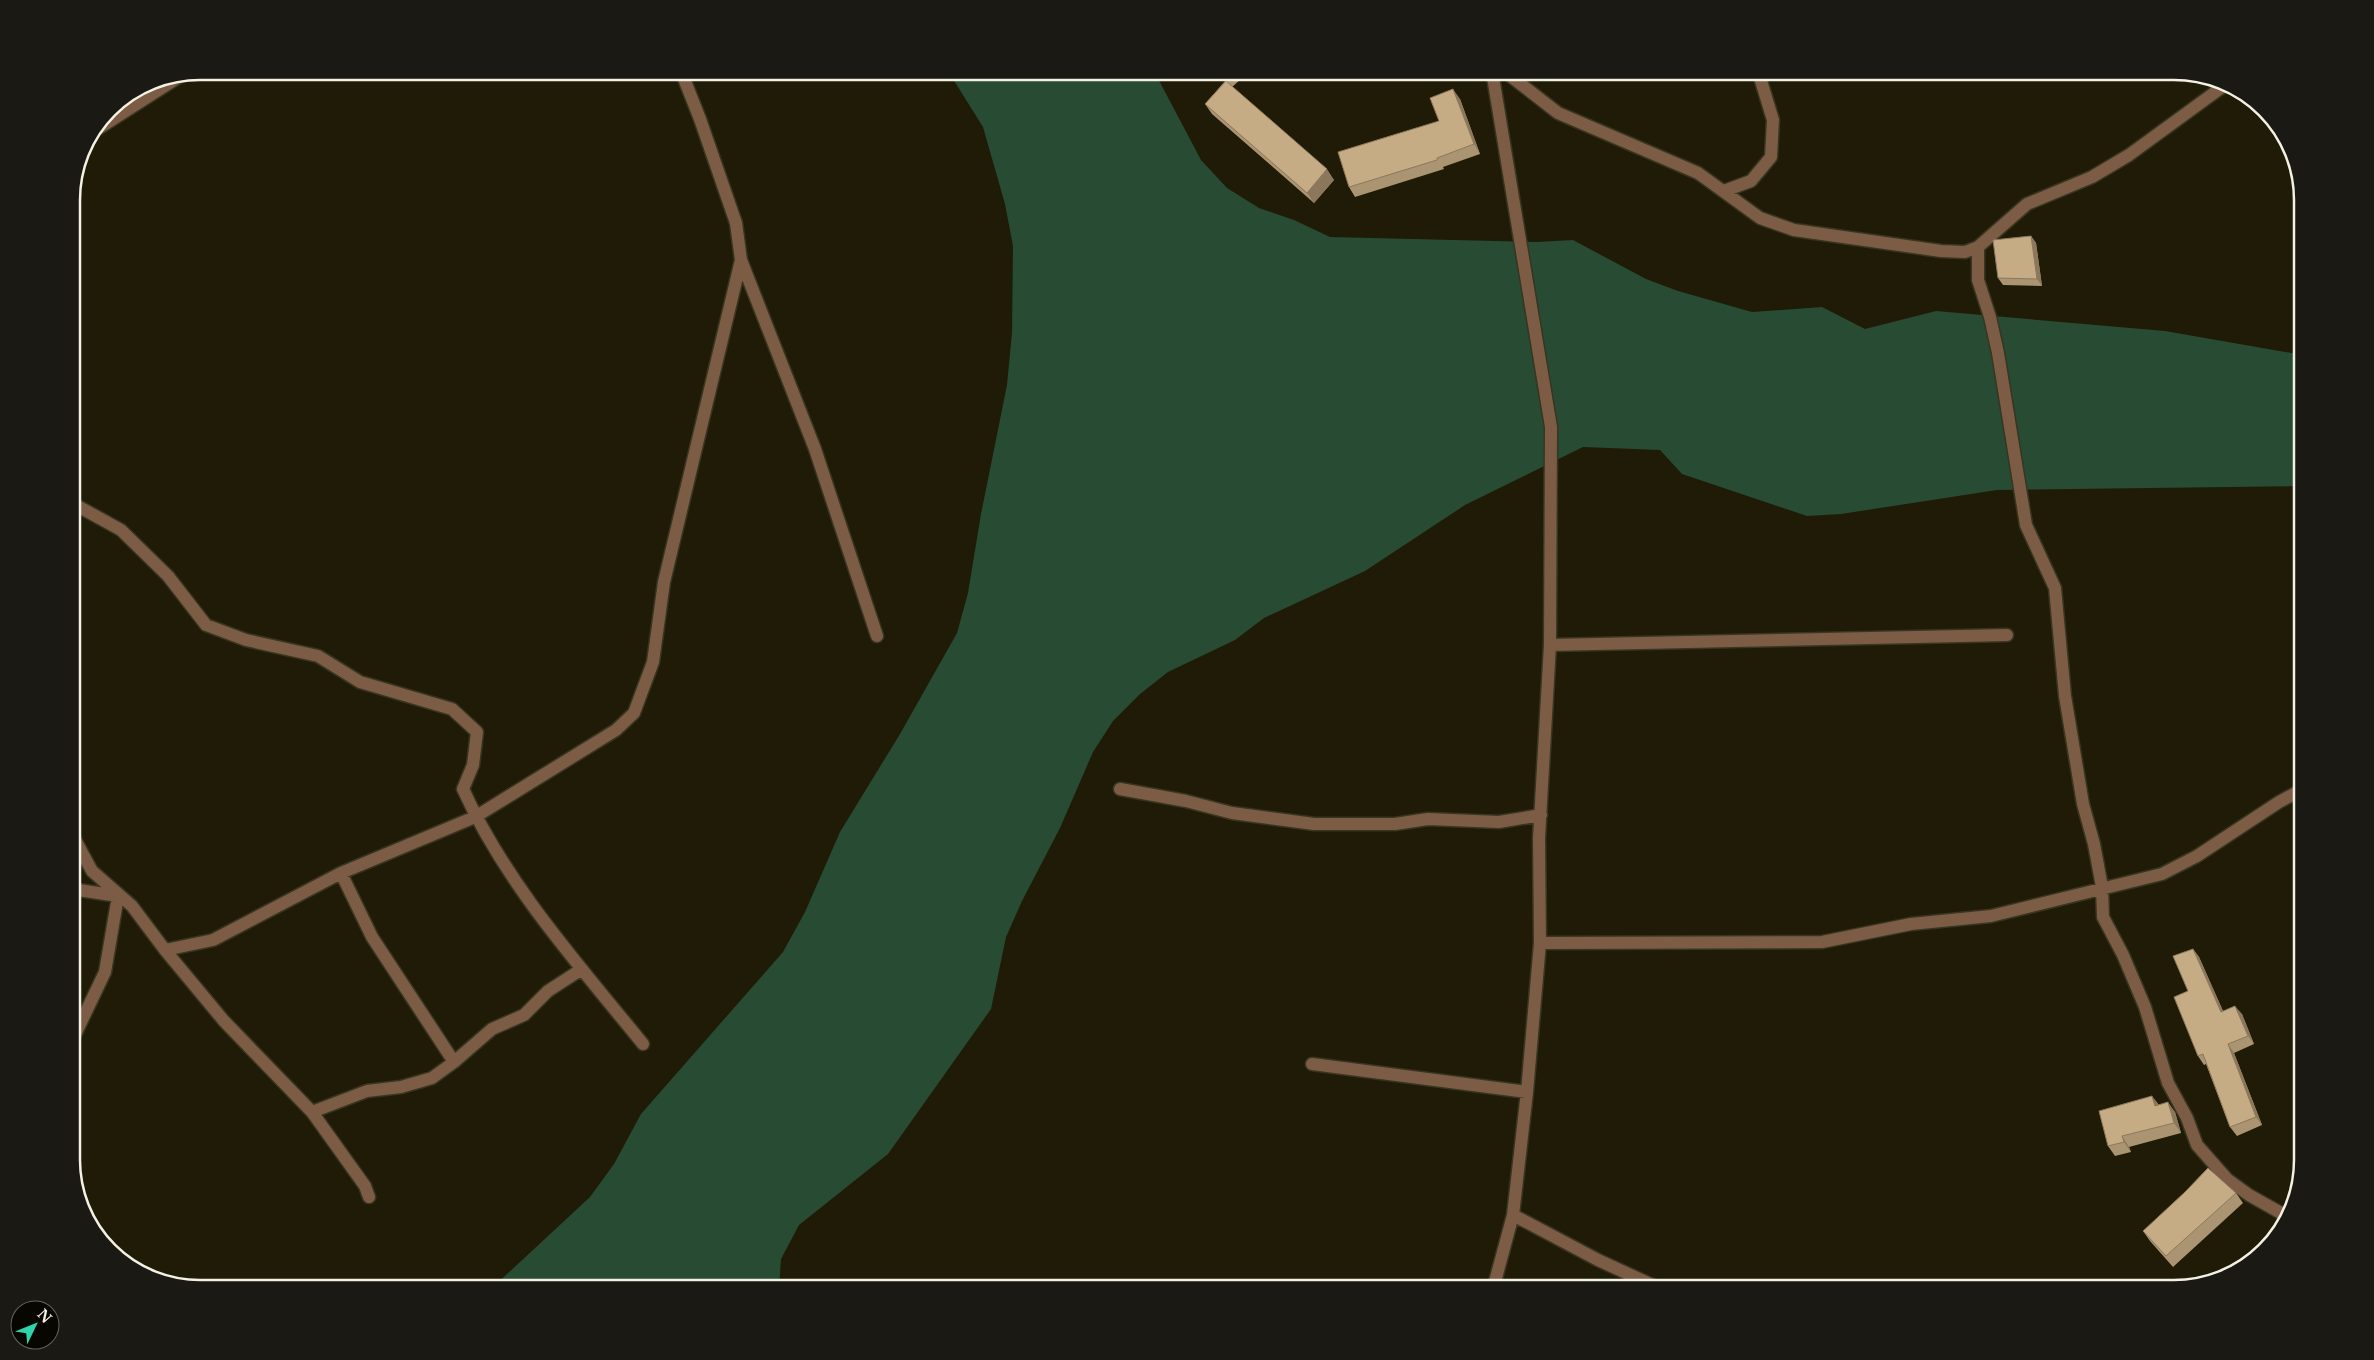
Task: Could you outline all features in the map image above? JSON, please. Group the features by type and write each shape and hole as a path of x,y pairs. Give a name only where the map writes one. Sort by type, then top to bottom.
{"street":[{"path":"685,80 736,223 741,260 816,449 877,636"},
{"path":"1494,80 1552,427 1550,645 1540,815 1540,943 1527,1092 1513,1215 1495,1280"},
{"path":"1516,80 1558,112 1698,173 1760,218 1794,230 1942,251 1965,252 1978,247 2028,204 2092,176 2128,155 2219,89"},
{"path":"1724,191 1751,181 1771,157 1774,120 1761,80"},
{"path":"111,120 167,84"},
{"path":"1978,247 1978,280 1990,317 1998,353 2026,525 2055,588 2065,696 2083,804 2094,844 2102,887 2104,917 2123,955 2145,1007 2168,1083 2187,1118 2198,1145 2227,1179 2249,1195 2281,1213"},
{"path":"165,950 213,940 341,873 475,817 616,730 634,713 653,662 664,582 741,260"},
{"path":"80,508 120,530 168,576 206,625 246,640 318,656 360,682 452,709 477,732 473,765 463,789 475,817 534,908 643,1044"},
{"path":"1550,645 2007,635"},
{"path":"1120,789 1186,801 1232,813 1314,824 1395,824 1428,819 1499,822 1540,815"},
{"path":"1540,943 1822,942 1911,924 1991,916 2102,887 2162,874 2197,856 2279,802 2294,794"},
{"path":"80,849 92,871 118,896 132,906 165,950 224,1021 312,1112 364,1186 369,1197"},
{"path":"341,873 372,937 454,1062"},
{"path":"80,889 118,896"},
{"path":"80,1024 105,972 118,896"},
{"path":"312,1112 367,1091 401,1087 432,1078 492,1030 524,1015 548,991 582,969"},
{"path":"1312,1064 1527,1092"},
{"path":"1513,1215 1598,1260 1642,1280"}],"green space":[{"path":"954,80 1159,80 1201,160 1227,188 1259,208 1294,220 1330,237 1537,242 1573,240 1646,279 1678,291 1752,312 1822,307 1865,329 1936,311 2165,331 2294,353 2294,486 1997,490 1841,514 1807,516 1682,474 1660,450 1583,447 1465,505 1365,571 1264,618 1235,640 1168,672 1140,694 1113,721 1093,752 1060,828 1022,901 1006,937 991,1009 888,1154 799,1225 781,1259 780,1280 501,1280 590,1197 614,1164 641,1114 783,952 805,912 840,832 900,734 957,633 968,593 981,514 1007,385 1012,333 1013,246 1005,204 983,127"}],"building":[{"path":"1226,81 1327,169 1307,193 1205,104"},
{"path":"1453,89 1474,144 1437,158 1437,160 1349,187 1338,152 1439,121 1430,98"},
{"path":"2031,236 2037,279 1998,278 1993,240"},
{"path":"2193,949 2221,1012 2235,1006 2248,1036 2228,1044 2256,1117 2230,1127 2203,1054 2198,1056 2174,997 2188,991 2173,956"},
{"path":"2152,1096 2155,1106 2168,1102 2174,1123 2122,1136 2124,1142 2108,1146 2099,1111"},
{"path":"2208,1168 2236,1193 2166,1256 2143,1231"}]}
